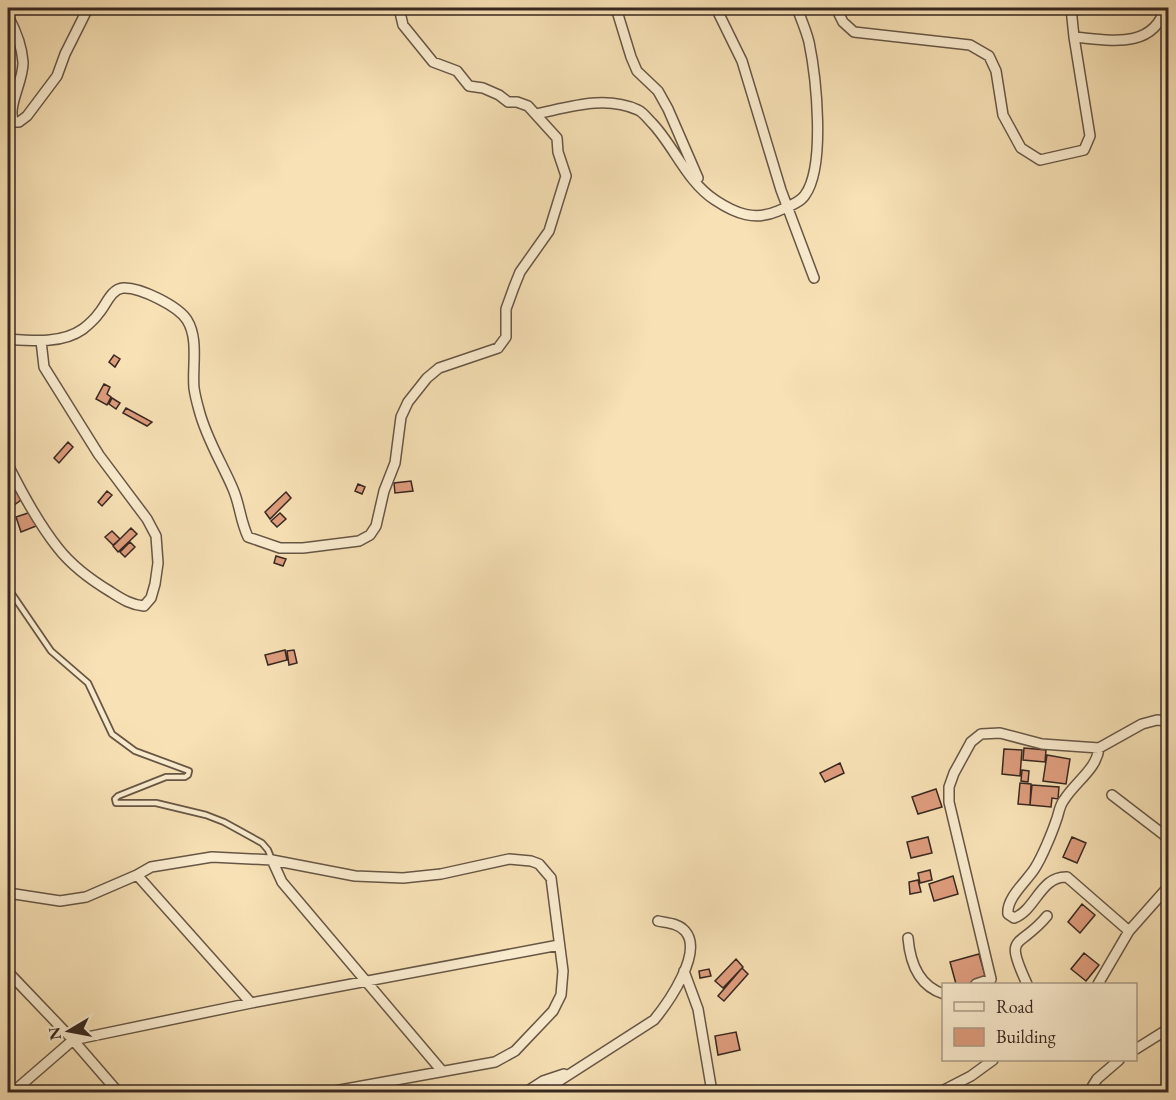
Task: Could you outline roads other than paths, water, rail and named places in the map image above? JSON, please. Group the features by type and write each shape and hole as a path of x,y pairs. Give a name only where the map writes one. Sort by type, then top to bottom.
{"street":[{"path":"8,16 23,62 19,89 11,108 14,122 19,122 27,116 57,76 65,54 88,8"},
{"path":"8,339 40,341 65,338 82,330 100,313 114,292 122,288 142,291 174,308 187,320 192,335 194,388 200,413 212,447 234,491 241,521 249,537 280,548 303,548 359,541 370,535 376,526 384,491 395,463 401,417 408,402 439,368 498,348 506,337 506,309 514,287 520,272 549,231 566,176 556,138 536,114 528,106 508,102 483,88 469,86 457,71 433,62 403,25 399,8"},
{"path":"616,8 637,71 658,91 668,109 704,192"},
{"path":"716,8 742,61 787,207 814,278"},
{"path":"536,114 592,103 615,102 641,111 664,135 704,192 716,201 754,217 765,216 787,207 804,196 813,180 818,150 814,76 808,41 797,8"},
{"path":"836,8 843,22 854,32 970,45 989,56 996,71 1002,115 1021,148 1040,160 1084,150 1090,136 1071,8"},
{"path":"1074,38 1112,40 1136,38 1148,34 1155,28 1162,20 1165,8"},
{"path":"8,465 57,548 69,561 97,584 134,606 144,606 151,597 155,584 158,563 156,536 147,519 99,454 45,367 40,341"},
{"path":"979,983 991,979 949,802 949,787 954,773 971,742 990,732 1042,744 1099,747 1142,724 1157,720 1168,721"},
{"path":"1099,747 1093,767 1062,801 1056,823 1036,866 1007,909 1008,914 1014,918 1022,915 1052,880 1067,877 1129,931"},
{"path":"1112,795 1168,838"},
{"path":"8,893 60,902 86,897 152,867 212,857 272,861 355,876 403,879 441,874 509,859 539,864 551,878 563,971 561,995 553,1011 515,1051 495,1062 328,1092"},
{"path":"272,861 282,882 442,1071"},
{"path":"137,875 251,1003"},
{"path":"1099,983 1129,931 1168,886"},
{"path":"1027,983 1015,958 1015,947 1018,940 1040,925 1047,916"},
{"path":"545,1092 654,1020 665,1006 684,971 690,942 686,932 678,925 658,921"},
{"path":"908,938 909,955 914,971 929,986 942,993"},
{"path":"13,1092 73,1040 251,1003 559,945"},
{"path":"684,971 698,1009 712,1092"},
{"path":"8,972 73,1040 118,1092"},
{"path":"1137,1049 1168,1029"},
{"path":"940,1092 971,1076 990,1061"},
{"path":"1089,1092 1097,1079 1117,1061"},
{"path":"526,1092 543,1081 574,1071"}],"lane":[{"path":"8,588 51,651 90,687 112,734 135,751 189,771 185,777 166,777 118,796 115,798 116,803 156,803 206,815 262,843 268,850 272,861"}]}
